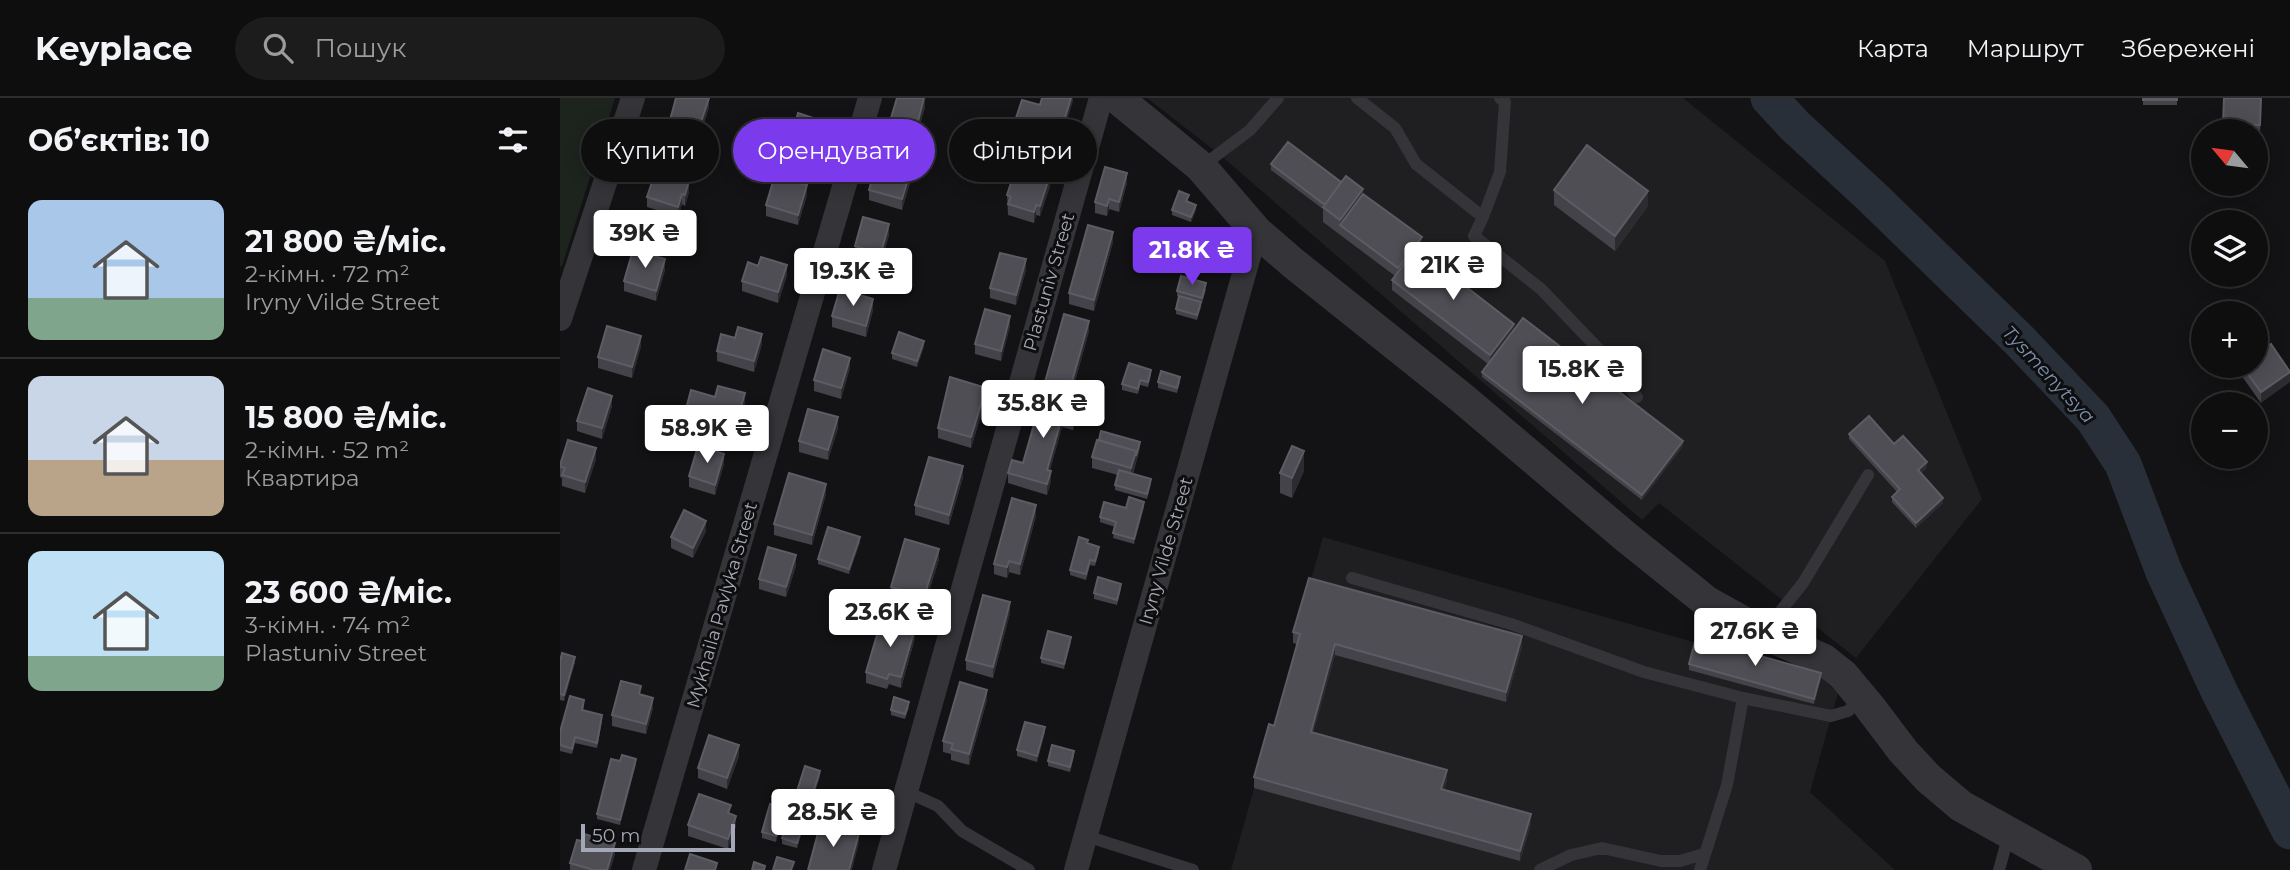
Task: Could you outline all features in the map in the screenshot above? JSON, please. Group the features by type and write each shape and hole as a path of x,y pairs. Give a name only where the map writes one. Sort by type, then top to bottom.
{"street":[{"path":"560,319 633,98"},
{"name":"Mykhaila Pavlyka Street","path":"644,870 870,98"},
{"name":"Plastuniv Street","path":"884,870 1101,98"},
{"path":"1118,98 1201,167 1256,231 1293,263 1462,398 1626,537 1707,602 1763,633 1824,660 1843,675 1928,778 1961,806 2076,870"},
{"name":"Iryny Vilde Street","path":"1076,870 1256,231"}],"lane":[{"path":"1201,167 1250,130 1278,98"},
{"path":"1357,98 1395,128 1416,164 1483,217"},
{"path":"1500,98 1504,102 1500,172 1474,236 1541,289 1609,360 1637,397"},
{"path":"1763,633 1803,583 1868,475"},
{"path":"1352,578 1511,624 1644,672 1743,698 1831,716 1848,711 1863,698"},
{"path":"1700,870 1727,785 1743,698"},
{"path":"907,792 938,806 962,831 1029,870"},
{"path":"1999,870 2009,834"},
{"path":"1086,835 1193,870"},
{"path":"1540,870 1571,855 1602,848 1661,861 1680,861 1704,854"}],"shaded area":[{"path":"560,98 615,98 608,119 581,119 581,182 588,182 560,266"},
{"path":"1147,98 1683,98 1885,261 1982,499 1856,658 1659,503 1642,520 1219,154"},
{"path":"1323,537 1821,678 1838,693 1810,792 1895,870 1231,870 1269,735 1274,736 1299,644 1293,643"}],"building":[{"path":"676,98 709,98 702,119 670,119"},
{"path":"897,98 924,98 919,119 891,118"},
{"path":"1042,98 1071,98 1065,119 1016,119 1022,100 1040,105"},
{"path":"2177,98 2177,100 2143,100"},
{"path":"2224,98 2261,98 2260,119 2223,119"},
{"path":"798,113 816,119 796,119"},
{"path":"1288,142 1341,182 1325,205 1271,164"},
{"path":"1587,145 1648,191 1615,236 1554,190"},
{"path":"1105,167 1127,173 1119,202 1109,199 1107,206 1095,202"},
{"path":"1346,176 1363,189 1340,220 1323,207"},
{"path":"652,182 689,182 678,207 647,197"},
{"path":"773,182 797,182 807,185 798,215 766,205"},
{"path":"871,182 907,182 902,199 869,190"},
{"path":"1011,182 1048,182 1040,206 1036,205 1034,212 1008,204 1011,197 1007,195"},
{"path":"1179,191 1189,195 1186,201 1196,205 1191,217 1172,210"},
{"path":"1363,194 1422,237 1398,268 1340,225"},
{"path":"863,217 889,224 881,253 855,246"},
{"path":"1088,225 1113,232 1094,300 1069,293"},
{"path":"1416,248 1514,324 1490,355 1392,280"},
{"path":"633,250 665,259 656,291 624,281"},
{"path":"1000,253 1026,259 1016,295 990,288"},
{"path":"844,255 862,260 859,272 841,266"},
{"path":"761,257 787,265 778,292 742,281 748,262 758,266"},
{"path":"1181,276 1206,283 1202,298 1177,291"},
{"path":"840,289 873,299 866,326 832,316"},
{"path":"1179,296 1201,302 1197,315 1176,309"},
{"path":"985,309 1010,316 1001,351 975,344"},
{"path":"1064,314 1089,321 1071,385 1058,381 1057,385 1045,382"},
{"path":"1523,318 1683,441 1642,495 1482,372"},
{"path":"607,326 641,336 632,367 598,357"},
{"path":"738,327 762,334 754,361 717,351 721,334 735,338"},
{"path":"899,332 924,341 917,361 892,353"},
{"path":"2271,344 2290,372 2261,392 2251,378 2268,378 2268,346"},
{"path":"823,349 850,358 841,388 814,380"},
{"path":"1129,363 1151,370 1148,382 1140,380 1138,389 1122,384"},
{"path":"1161,371 1180,377 1177,388 1158,382"},
{"path":"950,377 986,388 971,437 938,428"},
{"path":"718,386 745,393 736,424 686,409 691,390 715,397"},
{"path":"588,388 612,396 602,428 577,421"},
{"path":"1042,396 1077,406 1073,420 1062,417 1047,470 1051,471 1047,484 1008,473 1012,460 1023,463"},
{"path":"808,409 838,417 828,450 799,441"},
{"path":"1869,416 1894,444 1903,436 1927,462 1918,470 1943,498 1916,523 1892,497 1900,489 1849,434"},
{"path":"1101,431 1140,442 1136,456 1136,451 1099,440"},
{"path":"568,440 596,448 585,482 562,475 565,468 560,465"},
{"path":"1097,440 1136,451 1131,468 1092,457"},
{"path":"698,446 724,454 715,485 689,476"},
{"path":"1292,446 1304,451 1292,478 1280,473"},
{"path":"929,457 963,466 949,515 915,505"},
{"path":"1119,470 1151,479 1147,494 1115,485"},
{"path":"789,473 826,484 812,535 774,524"},
{"path":"1129,497 1144,502 1134,539 1113,533 1116,522 1100,517 1104,502 1126,508"},
{"path":"1012,498 1036,505 1020,564 1009,561 1007,567 994,564"},
{"path":"684,510 706,521 693,548 671,537"},
{"path":"828,527 860,537 849,569 818,559"},
{"path":"1079,537 1099,547 1095,561 1090,560 1086,574 1070,570"},
{"path":"905,539 939,549 924,597 891,587"},
{"path":"768,547 796,555 786,587 759,579"},
{"path":"1098,577 1121,584 1117,600 1094,593"},
{"path":"1309,578 1522,636 1506,692 1335,644 1311,732 1447,770 1441,789 1531,814 1520,851 1254,777 1269,724 1274,726 1300,634 1293,632"},
{"path":"983,595 1010,602 993,667 966,660"},
{"path":"882,618 915,628 901,677 889,674 887,679 866,672"},
{"path":"1048,631 1071,637 1064,664 1041,658"},
{"path":"1696,638 1821,673 1814,699 1689,664"},
{"path":"562,653 575,657 564,695 560,694"},
{"path":"621,681 641,686 639,694 653,698 646,724 612,715"},
{"path":"960,682 987,690 969,754 951,749 953,744 943,741"},
{"path":"570,696 584,700 582,710 602,715 597,743 575,737 572,749 560,745 560,732"},
{"path":"894,697 909,702 905,714 891,710"},
{"path":"1025,722 1045,727 1037,756 1017,750"},
{"path":"709,735 739,745 727,778 698,768"},
{"path":"1052,745 1074,751 1070,767 1048,761"},
{"path":"622,755 636,759 620,820 597,814 611,759 620,761"},
{"path":"805,766 820,771 797,843 782,838"},
{"path":"699,794 731,805 728,813 736,816 728,839 688,825"},
{"path":"770,804 784,809 776,836 762,832"},
{"path":"821,822 859,833 849,870 808,870"},
{"path":"584,834 615,843 607,870 594,870 570,863 577,840 582,841"},
{"path":"690,854 717,863 715,870 685,870"},
{"path":"777,857 794,862 791,870 773,870"},
{"path":"754,862 765,866 764,870 752,870"}],"waterway":[{"name":"Tysmenytsya","path":"1769,98 2019,340 2093,418 2123,464 2164,572 2219,691 2290,831"}]}
